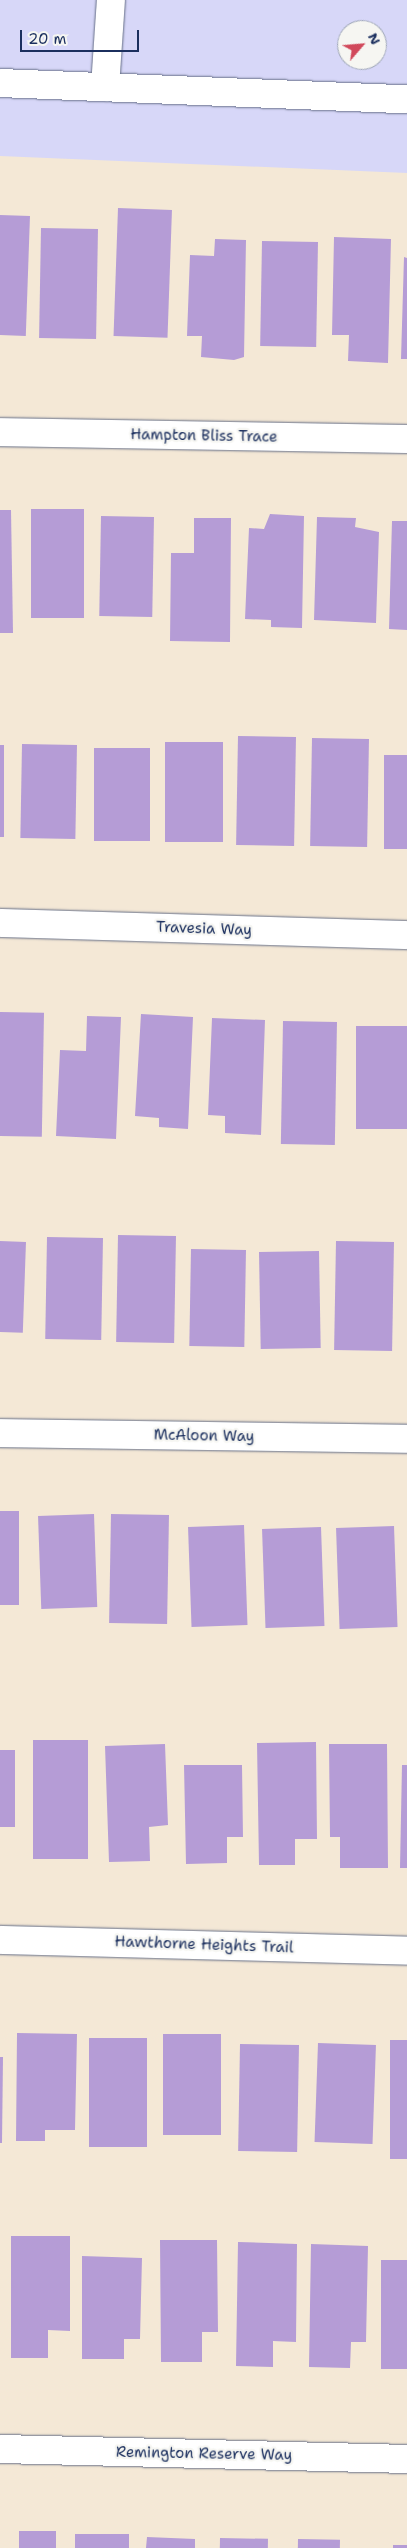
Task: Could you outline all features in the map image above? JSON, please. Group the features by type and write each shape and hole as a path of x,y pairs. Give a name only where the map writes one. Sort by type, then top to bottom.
{"street":[{"path":"105,87 111,0"},
{"path":"0,83 407,99"},
{"name":"Hampton Bliss Trace","path":"0,432 407,439"},
{"name":"Travesia Way","path":"0,923 407,935"},
{"name":"McAloon Way","path":"0,1433 407,1440"},
{"name":"Hawthorne Heights Trail","path":"0,1940 407,1951"},
{"name":"Remington Reserve Way","path":"0,2449 407,2458"}],"shaded area":[{"path":"0,0 407,0 407,173 0,156"}],"building":[{"path":"118,208 172,210 167,338 114,336"},
{"path":"0,215 30,216 26,336 0,335"},
{"path":"41,228 98,229 96,339 39,338"},
{"path":"334,237 391,239 388,363 348,361 349,335 332,335"},
{"path":"215,239 246,240 244,357 234,360 201,357 202,336 187,336 190,255 214,256"},
{"path":"262,241 318,242 316,347 260,346"},
{"path":"404,257 407,258 407,359 401,359"},
{"path":"31,509 84,509 84,618 31,618"},
{"path":"0,510 11,510 13,633 0,633"},
{"path":"270,514 304,516 302,628 271,627 271,620 245,619 249,528 264,529"},
{"path":"101,516 154,517 152,617 99,616"},
{"path":"317,517 356,518 355,527 379,532 376,623 314,620"},
{"path":"194,518 231,518 230,642 170,641 171,553 194,553"},
{"path":"392,521 407,521 407,630 389,629"},
{"path":"238,736 296,737 294,846 236,845"},
{"path":"312,738 369,739 367,847 310,846"},
{"path":"165,742 223,742 223,842 165,842"},
{"path":"22,744 77,745 75,839 20,838"},
{"path":"0,745 4,745 4,837 0,837"},
{"path":"94,748 150,748 150,841 94,841"},
{"path":"384,755 407,755 407,849 384,849"},
{"path":"0,1012 44,1013 42,1137 0,1136"},
{"path":"141,1014 193,1017 188,1129 159,1127 159,1118 135,1116"},
{"path":"87,1016 121,1017 116,1139 56,1136 60,1050 86,1051"},
{"path":"212,1018 265,1020 261,1135 225,1133 225,1116 208,1115"},
{"path":"283,1021 337,1022 335,1145 281,1144"},
{"path":"356,1026 407,1026 407,1129 356,1129"},
{"path":"118,1235 176,1236 174,1343 116,1342"},
{"path":"47,1237 103,1238 101,1340 45,1339"},
{"path":"0,1241 26,1242 23,1333 0,1332"},
{"path":"336,1241 394,1242 392,1351 334,1350"},
{"path":"191,1249 246,1250 244,1347 189,1346"},
{"path":"319,1251 321,1348 261,1349 259,1252"},
{"path":"0,1511 19,1511 19,1605 0,1605"},
{"path":"94,1514 97,1607 41,1609 38,1516"},
{"path":"111,1514 169,1515 167,1624 109,1623"},
{"path":"244,1525 247,1625 192,1627 188,1527"},
{"path":"394,1526 398,1627 340,1629 336,1528"},
{"path":"321,1527 324,1626 265,1628 262,1529"},
{"path":"33,1740 88,1740 88,1859 33,1859"},
{"path":"316,1742 317,1839 295,1839 295,1865 259,1865 257,1743"},
{"path":"165,1744 168,1825 149,1827 150,1861 109,1862 105,1746"},
{"path":"329,1744 387,1744 388,1868 340,1868 340,1837 330,1837"},
{"path":"0,1750 15,1750 15,1827 0,1827"},
{"path":"184,1765 242,1765 243,1837 227,1837 227,1863 186,1864"},
{"path":"402,1765 407,1765 407,1868 400,1868"},
{"path":"17,2033 77,2034 75,2130 45,2130 45,2141 16,2141"},
{"path":"163,2034 221,2034 221,2135 163,2135"},
{"path":"89,2038 147,2038 147,2147 89,2147"},
{"path":"390,2040 407,2040 407,2159 390,2159"},
{"path":"318,2043 376,2045 373,2144 315,2142"},
{"path":"240,2044 299,2045 297,2152 238,2151"},
{"path":"0,2057 3,2057 2,2143 0,2143"},
{"path":"11,2236 70,2236 70,2331 48,2330 48,2358 11,2358"},
{"path":"160,2240 217,2240 218,2332 202,2332 202,2362 161,2362"},
{"path":"238,2242 297,2244 296,2342 273,2341 273,2367 236,2366"},
{"path":"311,2244 368,2246 366,2342 351,2342 350,2368 309,2367"},
{"path":"82,2256 142,2258 140,2339 124,2339 124,2359 82,2359"},
{"path":"381,2260 407,2260 407,2369 381,2369"},
{"path":"19,2531 56,2531 56,2548 19,2548"},
{"path":"75,2534 129,2534 129,2548 75,2548"},
{"path":"147,2537 195,2539 195,2548 146,2548"},
{"path":"220,2538 268,2539 268,2548 220,2548"},
{"path":"298,2539 340,2540 340,2548 298,2548"},
{"path":"393,2545 407,2545 407,2548 393,2548"}]}
